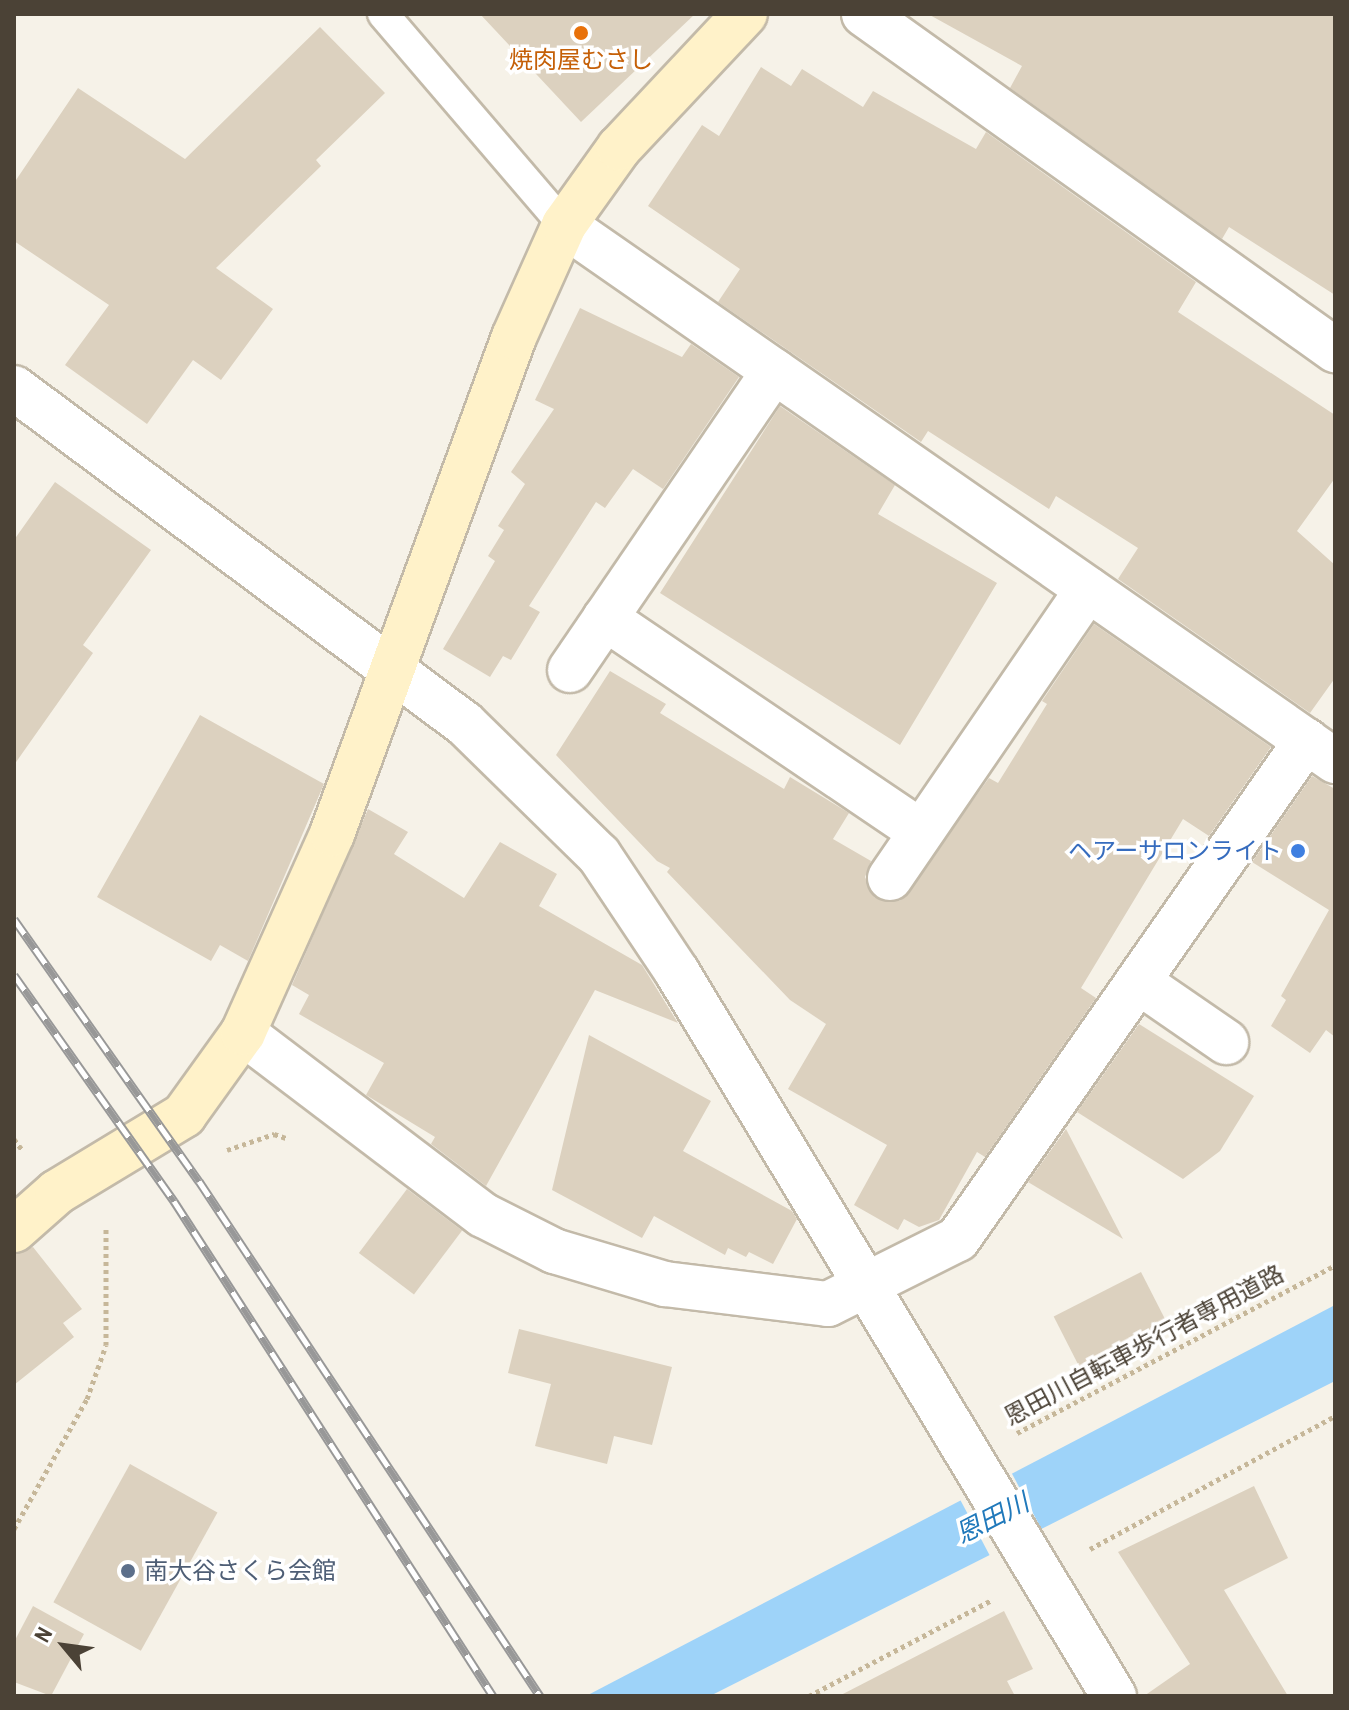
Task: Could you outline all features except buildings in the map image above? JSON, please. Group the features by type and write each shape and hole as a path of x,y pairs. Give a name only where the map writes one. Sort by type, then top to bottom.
{"street":[{"path":"14,1230 57,1192 184,1115 243,1033 332,834 394,674 514,337 564,225 619,148 745,14"},
{"path":"864,14 1335,350"},
{"path":"243,1033 471,1207 554,1251 665,1284 828,1304 958,1239 1139,982 1321,751 564,225"},
{"path":"570,670 774,371"},
{"path":"14,388 514,766 599,855 677,972 1114,1696"},
{"path":"890,878 1088,589"},
{"path":"605,618 920,831"},
{"path":"1139,982 1226,1042"}],"lane":[{"path":"383,14 564,225"}],"path":[{"path":"220,1152 274,1134 302,1143"},
{"path":"14,1529 87,1399 106,1345 105,1230 116,1218"},
{"name":"恩田川自転車歩行者専用道路","path":"973,1462 1335,1265"}],"water":[{"name":"恩田川","path":"1335,1305 1335,1381 710,1696 586,1696"}],"pier":[{"path":"1009,1468 1041,1529 990,1556 958,1495"}],"railway":[{"path":"14,919 199,1181 540,1696"},
{"path":"14,975 174,1201 493,1696"}],"place":[{"name":"焼肉屋むさし","path":"581,33"},
{"name":"ヘアーサロンライト","path":"1298,851"},
{"name":"南大谷さくら会館","path":"128,1571"}]}
